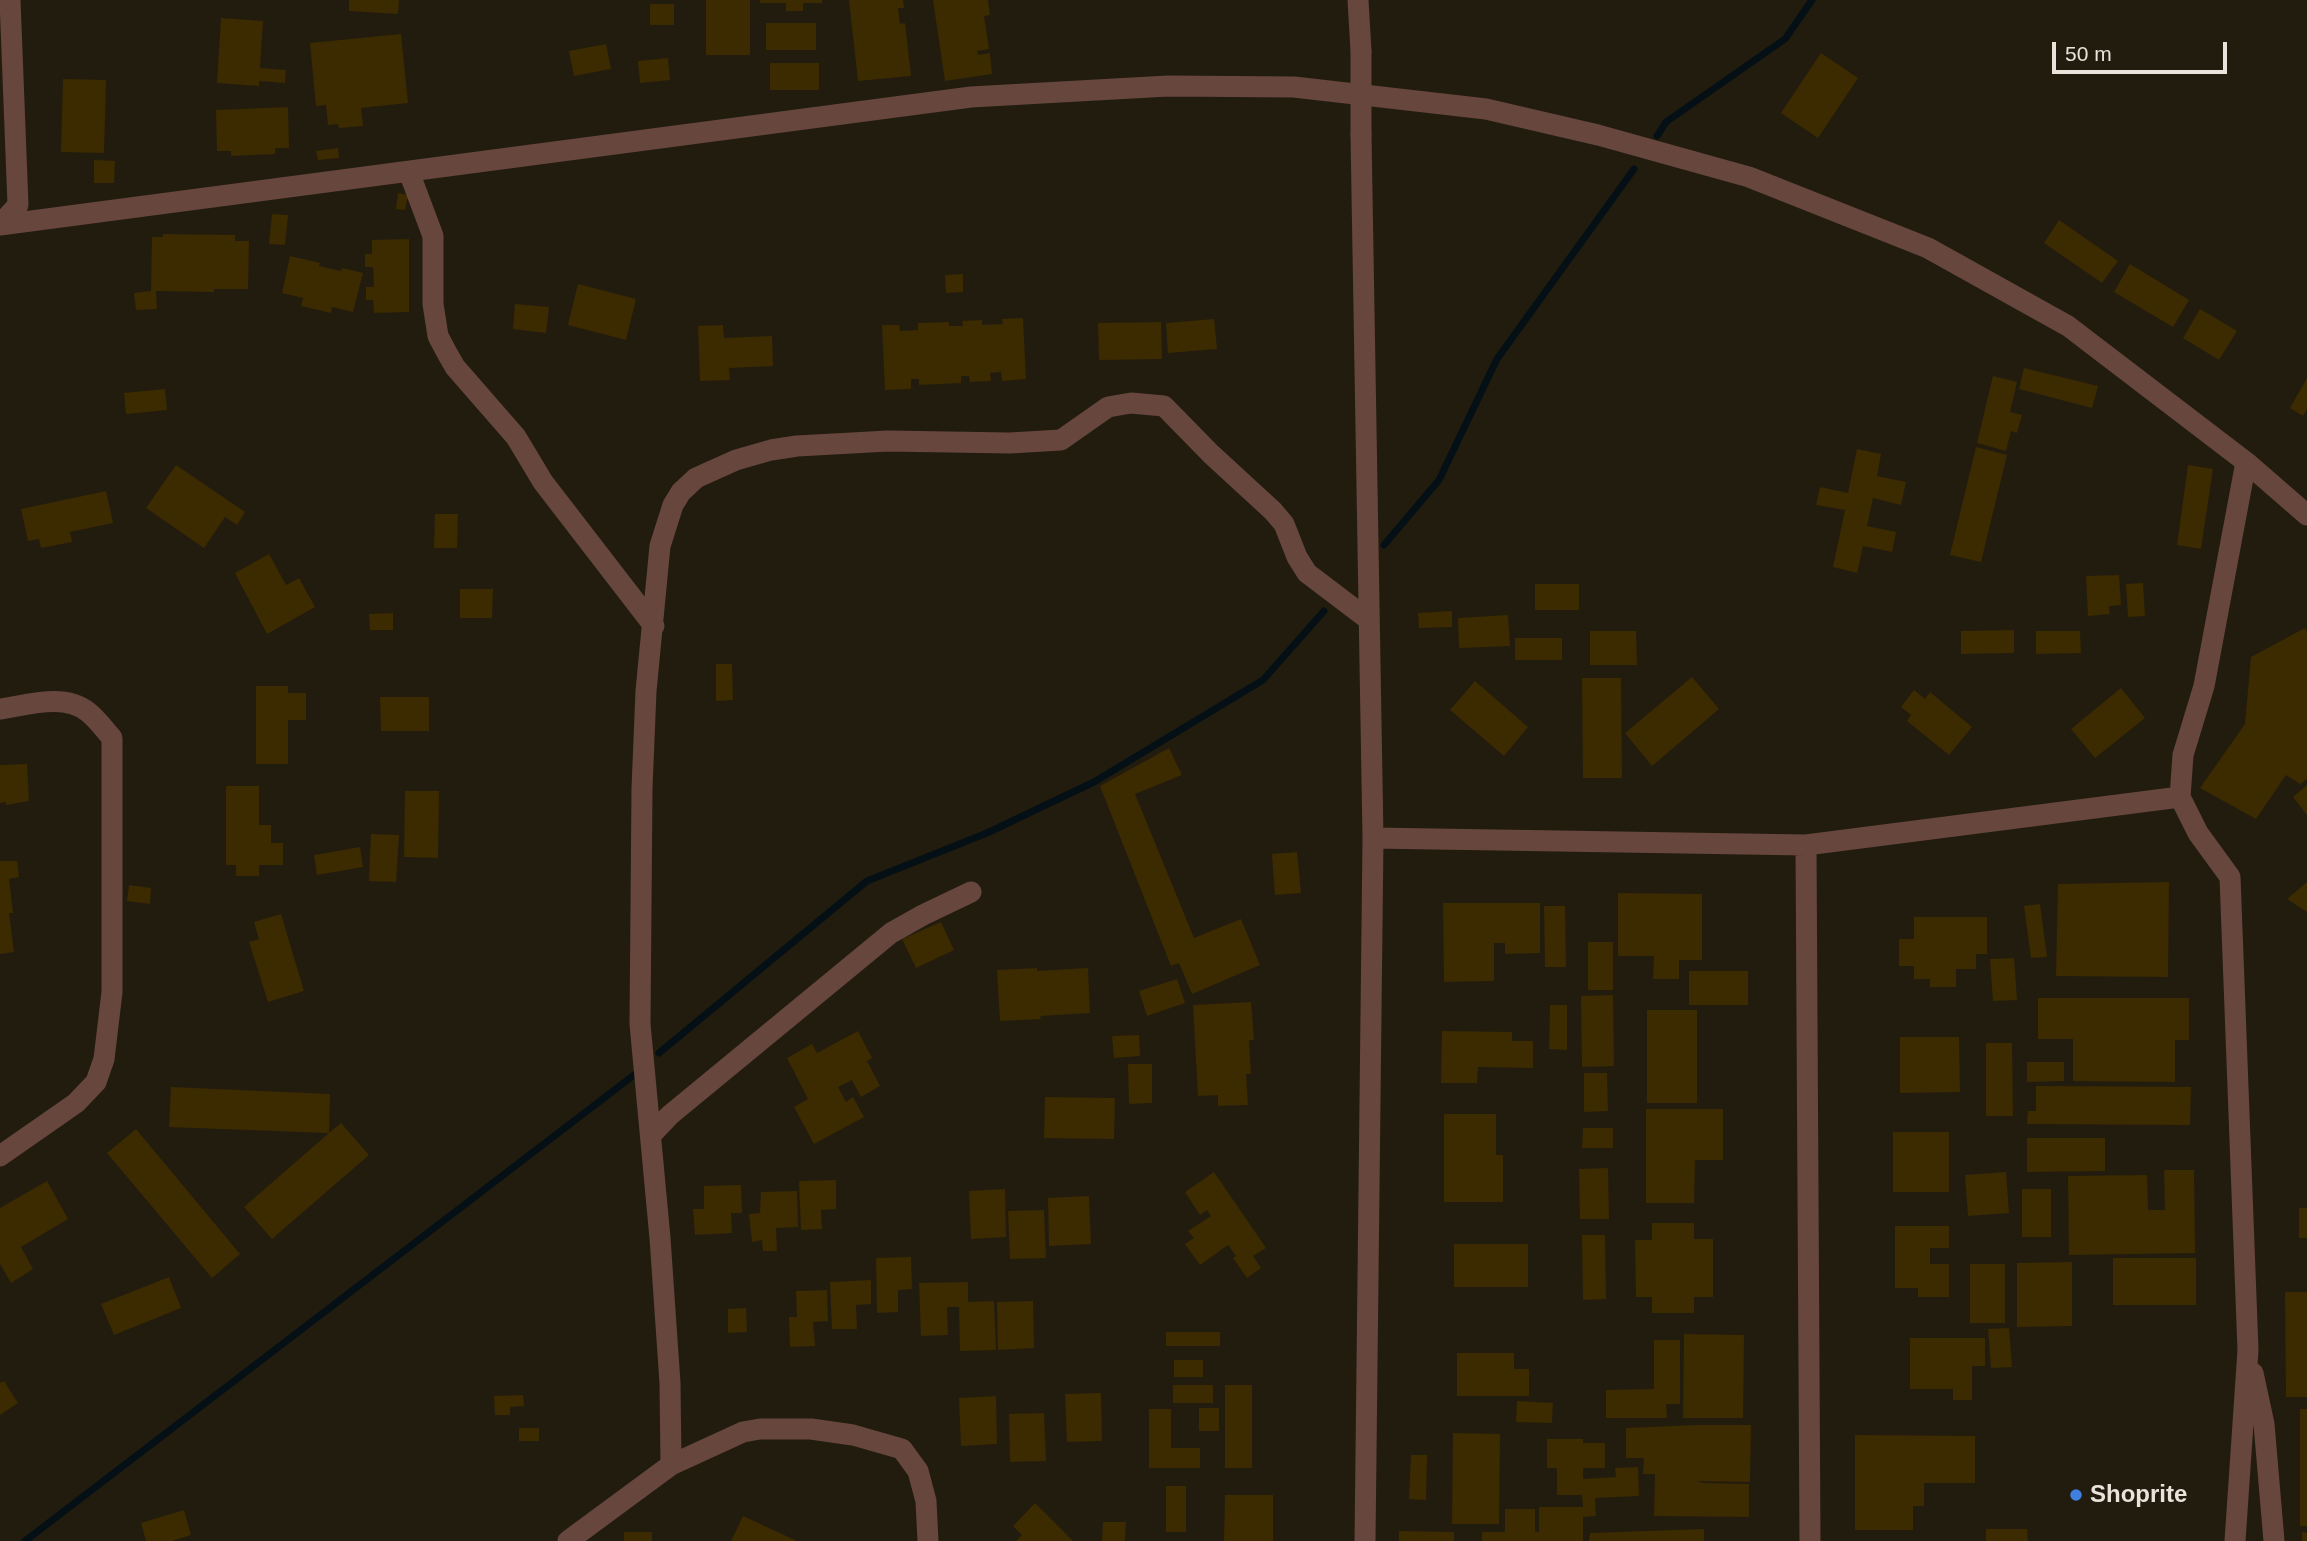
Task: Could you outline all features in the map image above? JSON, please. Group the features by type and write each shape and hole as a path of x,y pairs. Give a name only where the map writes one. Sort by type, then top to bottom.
{"street":[{"path":"0,225 18,205 10,0"},
{"path":"1358,0 1373,838 1365,1541"},
{"path":"0,225 971,97 1168,86 1294,88 1486,109 1598,135 1749,177 1928,248 2068,326 2246,462 2307,515"},
{"path":"409,172 433,236 433,304 438,336 447,354 516,437 543,482 654,626"},
{"path":"671,1465 670,1383 651,1135 639,1024 646,691 660,546 673,505 681,492 696,478 715,469 748,457 797,446 888,441 1010,443 1061,440 1108,408 1131,402 1164,406 1273,511 1284,524 1297,557 1307,573 1369,620"},
{"path":"2235,1541 2248,1350 2231,877 2198,833 2180,797 2183,755 2204,686 2246,462"},
{"path":"0,709 58,701 75,704 89,713 111,738 112,992 104,1059 96,1082 76,1103 0,1156"},
{"path":"1373,838 1806,845 2180,797"},
{"path":"1806,845 1810,1541"},
{"path":"651,1135 670,1115 891,933 971,892"},
{"path":"2248,1350 2264,1424 2274,1541"},
{"path":"568,1541 671,1465 743,1432 760,1429 811,1429 853,1435 902,1448 918,1471 926,1501 928,1541"}],"building":[{"path":"349,0 399,0 398,14 349,11"},
{"path":"706,0 750,0 750,55 706,55"},
{"path":"760,0 822,0 822,3 803,3 803,11 786,11 786,3 760,3"},
{"path":"849,0 903,0 904,8 898,8 900,24 905,23 911,76 858,81"},
{"path":"933,0 988,0 990,15 984,16 989,49 977,51 978,55 990,53 992,74 945,81"},
{"path":"650,4 674,4 674,25 650,25"},
{"path":"221,18 263,21 260,68 286,70 285,83 259,81 259,86 217,83"},
{"path":"766,23 816,23 816,50 766,50"},
{"path":"401,34 408,103 361,108 363,126 339,128 338,124 328,125 326,105 316,106 310,43"},
{"path":"606,44 611,69 574,76 569,51"},
{"path":"1821,53 1858,78 1818,138 1781,113"},
{"path":"668,58 670,80 640,83 638,61"},
{"path":"770,63 819,63 819,90 770,90"},
{"path":"63,79 106,80 104,153 61,152"},
{"path":"288,107 289,148 275,148 275,154 231,156 231,151 217,151 216,110"},
{"path":"338,148 339,158 318,160 316,151"},
{"path":"94,160 115,161 114,183 94,183"},
{"path":"398,193 408,195 405,210 396,209"},
{"path":"272,214 288,215 285,245 269,244"},
{"path":"2059,220 2118,261 2102,283 2044,243"},
{"path":"163,234 235,235 235,241 249,241 248,289 214,289 214,292 156,291 157,309 136,310 134,293 151,291 152,237 163,237"},
{"path":"409,239 409,312 374,313 373,300 366,300 366,287 374,287 373,267 365,267 365,254 372,254 372,240"},
{"path":"290,256 320,263 319,266 363,273 353,312 332,307 331,313 301,306 303,298 282,293"},
{"path":"2130,264 2189,300 2173,327 2114,292"},
{"path":"963,274 963,292 946,293 945,275"},
{"path":"578,284 636,299 626,340 568,325"},
{"path":"515,304 549,307 546,333 513,329"},
{"path":"2200,309 2237,331 2219,360 2183,338"},
{"path":"1023,318 1026,379 1002,381 1001,372 990,373 991,381 970,382 969,376 961,376 961,383 919,385 919,379 911,379 911,389 885,390 882,325 899,325 900,331 918,330 918,323 949,322 949,326 963,326 962,321 982,320 982,325 1003,324 1002,319"},
{"path":"1214,319 1217,349 1168,353 1166,323"},
{"path":"1161,322 1162,359 1099,360 1098,323"},
{"path":"723,325 724,338 772,336 773,366 729,368 730,380 700,381 698,326"},
{"path":"2024,368 2098,386 2092,408 2019,389"},
{"path":"1993,376 2017,382 2010,412 2022,415 2017,433 2011,431 2006,451 1977,443"},
{"path":"2307,378 2307,409 2303,416 2290,408"},
{"path":"165,389 167,410 126,414 124,393"},
{"path":"1976,447 2007,455 1981,562 1950,555"},
{"path":"1857,449 1881,454 1877,476 1906,482 1901,505 1873,498 1867,526 1896,532 1892,552 1863,546 1857,573 1833,567 1845,510 1816,505 1820,487 1848,493"},
{"path":"176,465 245,512 237,525 225,517 204,548 146,508"},
{"path":"2188,465 2213,469 2201,549 2177,545"},
{"path":"106,491 113,523 70,532 72,542 41,548 39,539 28,541 21,509"},
{"path":"435,514 458,514 457,548 434,548"},
{"path":"269,554 286,585 299,578 315,607 267,634 235,573"},
{"path":"2119,575 2121,605 2109,606 2110,614 2088,616 2086,576"},
{"path":"2143,583 2145,616 2128,617 2126,584"},
{"path":"1535,584 1579,584 1579,610 1535,610"},
{"path":"460,589 493,589 492,618 460,618"},
{"path":"1452,611 1452,627 1419,628 1418,613"},
{"path":"393,613 393,630 370,630 369,614"},
{"path":"1508,615 1510,646 1459,648 1458,618"},
{"path":"2305,628 2307,779 2300,784 2286,775 2256,819 2200,788 2245,724 2251,657"},
{"path":"2014,630 2014,653 1961,654 1961,631"},
{"path":"1590,631 1636,631 1637,665 1590,665"},
{"path":"2036,631 2080,631 2081,653 2036,654"},
{"path":"1515,638 1562,638 1562,660 1515,660"},
{"path":"716,664 732,664 733,700 716,701"},
{"path":"1692,677 1719,709 1652,766 1625,733"},
{"path":"1582,678 1621,678 1622,778 1583,778"},
{"path":"1475,681 1528,727 1504,756 1450,710"},
{"path":"256,686 288,686 288,693 306,693 306,720 288,720 288,764 256,764"},
{"path":"2121,688 2145,718 2095,758 2071,729"},
{"path":"1914,690 1925,699 1930,692 1972,727 1949,755 1907,721 1911,715 1901,707"},
{"path":"380,697 429,697 429,731 381,731"},
{"path":"1169,748 1182,775 1135,794 1194,938 1241,919 1260,965 1192,994 1179,963 1171,966 1100,786"},
{"path":"27,764 29,801 6,805 6,802 0,803 0,765"},
{"path":"2307,785 2307,815 2293,797"},
{"path":"226,786 259,786 259,825 271,825 271,843 283,843 283,865 259,865 259,876 236,876 236,865 226,865"},
{"path":"405,791 439,791 438,858 404,857"},
{"path":"371,834 399,835 396,882 369,881"},
{"path":"360,847 363,867 317,875 314,855"},
{"path":"1297,852 1301,893 1275,895 1272,854"},
{"path":"0,861 17,861 19,877 9,879 13,913 9,913 14,952 0,954"},
{"path":"2169,882 2168,977 2056,976 2058,884"},
{"path":"2307,882 2307,912 2287,899"},
{"path":"129,885 151,888 150,904 127,901"},
{"path":"1618,893 1702,894 1702,960 1679,960 1679,979 1653,979 1654,956 1618,956"},
{"path":"1443,903 1540,903 1540,953 1505,954 1505,943 1494,943 1494,981 1444,982"},
{"path":"2040,904 2047,957 2031,958 2024,906"},
{"path":"1544,906 1565,906 1566,967 1545,967"},
{"path":"281,914 304,991 268,1002 249,942 259,939 254,922"},
{"path":"1914,917 1987,917 1987,954 1976,954 1976,969 1956,969 1956,987 1930,987 1930,979 1914,979 1914,966 1899,966 1899,939 1914,939"},
{"path":"941,922 954,950 916,968 902,939"},
{"path":"1588,942 1613,942 1613,990 1588,990"},
{"path":"2014,958 2017,1000 1993,1001 1990,959"},
{"path":"1037,968 1037,971 1088,968 1090,1013 1000,1021 997,970"},
{"path":"1689,971 1748,971 1748,1005 1689,1005"},
{"path":"1177,979 1185,1003 1147,1016 1139,991"},
{"path":"1613,995 1614,1066 1582,1067 1581,996"},
{"path":"2038,998 2189,998 2189,1040 2175,1040 2175,1082 2073,1081 2073,1039 2038,1039"},
{"path":"1251,1002 1254,1040 1249,1040 1251,1074 1246,1074 1248,1105 1218,1106 1218,1095 1198,1096 1193,1005"},
{"path":"1550,1005 1567,1005 1567,1050 1549,1049"},
{"path":"1647,1010 1697,1010 1697,1103 1647,1103"},
{"path":"858,1031 872,1058 867,1061 880,1086 861,1097 852,1080 838,1087 846,1102 853,1097 864,1117 814,1144 794,1107 808,1099 787,1058 812,1044 817,1053"},
{"path":"1442,1031 1512,1032 1512,1041 1533,1041 1533,1068 1478,1067 1477,1083 1441,1083"},
{"path":"1139,1035 1140,1056 1114,1058 1112,1036"},
{"path":"1900,1037 1959,1037 1960,1092 1900,1093"},
{"path":"1986,1043 2012,1043 2013,1116 1986,1116"},
{"path":"2027,1062 2064,1062 2064,1081 2027,1082"},
{"path":"1128,1064 1152,1064 1152,1103 1129,1104"},
{"path":"1584,1073 1607,1073 1608,1111 1584,1112"},
{"path":"2036,1086 2191,1087 2190,1125 2027,1124 2028,1111 2036,1111"},
{"path":"171,1087 330,1094 329,1133 169,1127"},
{"path":"1045,1097 1115,1098 1114,1139 1044,1138"},
{"path":"1646,1109 1723,1109 1723,1160 1695,1160 1694,1203 1646,1203"},
{"path":"1444,1114 1496,1114 1496,1155 1503,1155 1503,1202 1444,1202"},
{"path":"341,1123 369,1155 272,1239 244,1207"},
{"path":"1583,1128 1613,1128 1613,1148 1582,1148"},
{"path":"136,1129 240,1254 212,1278 107,1153"},
{"path":"1893,1132 1949,1132 1949,1192 1893,1192"},
{"path":"2027,1138 2105,1138 2105,1171 2027,1172"},
{"path":"1608,1168 1609,1219 1580,1219 1579,1169"},
{"path":"2164,1170 2194,1170 2195,1253 2069,1255 2068,1176 2147,1175 2148,1210 2165,1210"},
{"path":"1214,1172 1266,1248 1253,1256 1261,1268 1247,1278 1233,1258 1236,1256 1228,1245 1200,1265 1185,1244 1194,1238 1188,1231 1211,1216 1207,1210 1200,1215 1185,1192"},
{"path":"2006,1172 2009,1213 1968,1216 1965,1175"},
{"path":"836,1180 836,1209 821,1210 822,1229 801,1230 799,1181"},
{"path":"47,1181 68,1219 21,1247 33,1269 11,1283 0,1264 0,1208"},
{"path":"741,1185 742,1213 731,1213 732,1233 695,1235 693,1209 704,1209 704,1186"},
{"path":"1005,1189 1006,1237 971,1239 969,1191"},
{"path":"2022,1189 2051,1189 2051,1237 2022,1237"},
{"path":"797,1191 798,1227 776,1228 777,1251 763,1251 762,1240 752,1242 749,1214 760,1213 761,1192"},
{"path":"1089,1196 1091,1244 1049,1246 1048,1198"},
{"path":"2299,1208 2307,1208 2307,1238 2299,1238"},
{"path":"1044,1210 1046,1258 1010,1259 1008,1211"},
{"path":"1652,1223 1694,1223 1694,1239 1713,1239 1713,1297 1694,1297 1694,1313 1652,1313 1652,1297 1636,1297 1635,1240 1652,1240"},
{"path":"1895,1226 1949,1226 1949,1248 1930,1248 1930,1264 1949,1264 1949,1297 1918,1297 1918,1288 1895,1288"},
{"path":"1582,1235 1605,1235 1606,1299 1583,1300"},
{"path":"1454,1244 1528,1244 1528,1287 1454,1287"},
{"path":"911,1257 912,1289 898,1290 898,1312 877,1313 876,1258"},
{"path":"2113,1258 2196,1258 2196,1305 2113,1305"},
{"path":"2072,1262 2072,1326 2017,1327 2017,1263"},
{"path":"1970,1264 2005,1264 2005,1323 1970,1323"},
{"path":"169,1277 181,1308 114,1335 101,1304"},
{"path":"871,1280 871,1304 856,1305 857,1329 832,1329 830,1282"},
{"path":"968,1282 968,1302 994,1301 996,1350 960,1351 959,1307 947,1307 948,1335 921,1336 919,1283"},
{"path":"827,1290 828,1321 813,1322 815,1346 790,1347 789,1317 797,1317 796,1291"},
{"path":"2285,1292 2307,1292 2307,1397 2286,1397"},
{"path":"1033,1301 1034,1348 998,1350 997,1302"},
{"path":"746,1308 747,1332 728,1333 728,1309"},
{"path":"2009,1328 2012,1367 1991,1368 1988,1329"},
{"path":"1166,1332 1220,1332 1220,1346 1166,1346"},
{"path":"1684,1334 1744,1335 1743,1418 1683,1418"},
{"path":"1910,1338 1985,1338 1985,1366 1972,1366 1972,1400 1953,1400 1953,1389 1910,1389"},
{"path":"1654,1340 1680,1340 1680,1404 1666,1404 1667,1418 1606,1418 1606,1390 1654,1389"},
{"path":"1457,1353 1514,1353 1514,1369 1529,1369 1529,1396 1457,1396"},
{"path":"1174,1360 1203,1360 1203,1377 1174,1377"},
{"path":"4,1381 18,1403 0,1415 0,1383"},
{"path":"1173,1385 1213,1385 1213,1403 1173,1403"},
{"path":"1225,1385 1252,1385 1252,1468 1225,1468"},
{"path":"1101,1393 1102,1441 1067,1442 1065,1394"},
{"path":"523,1395 524,1406 510,1407 510,1415 495,1415 494,1396"},
{"path":"996,1396 997,1444 961,1446 959,1398"},
{"path":"1517,1401 1553,1403 1552,1423 1516,1422"},
{"path":"1199,1408 1219,1408 1219,1431 1199,1431"},
{"path":"1149,1409 1171,1409 1171,1448 1200,1448 1200,1468 1149,1468"},
{"path":"2300,1409 2307,1409 2307,1526 2300,1526"},
{"path":"1044,1413 1046,1461 1010,1462 1009,1414"},
{"path":"1751,1425 1750,1482 1697,1481 1749,1484 1749,1517 1654,1516 1655,1474 1643,1474 1644,1458 1626,1458 1626,1428"},
{"path":"519,1428 539,1428 539,1441 519,1441"},
{"path":"1453,1433 1500,1434 1499,1524 1452,1524"},
{"path":"1855,1435 1975,1436 1975,1483 1924,1483 1924,1506 1913,1506 1913,1530 1855,1530"},
{"path":"1547,1439 1583,1439 1583,1443 1605,1443 1605,1468 1583,1468 1583,1479 1616,1477 1615,1468 1638,1467 1639,1496 1595,1498 1596,1516 1583,1517 1583,1541 1482,1541 1482,1532 1505,1532 1505,1509 1535,1509 1535,1532 1539,1532 1539,1507 1583,1507 1582,1495 1557,1495 1557,1468 1547,1468"},
{"path":"1411,1455 1427,1455 1426,1500 1409,1499"},
{"path":"1166,1486 1186,1486 1186,1532 1166,1532"},
{"path":"1225,1495 1273,1495 1273,1541 1224,1541"},
{"path":"1035,1503 1073,1541 1016,1541 1022,1535 1013,1526"},
{"path":"184,1510 191,1535 172,1541 146,1541 141,1523"},
{"path":"743,1516 797,1541 731,1541"},
{"path":"1103,1522 1126,1522 1125,1541 1102,1541"},
{"path":"1704,1529 1704,1541 1589,1541 1590,1533"},
{"path":"1986,1529 2027,1529 2028,1541 1986,1541"},
{"path":"1399,1531 1454,1532 1454,1541 1399,1541"},
{"path":"624,1532 652,1532 652,1541 624,1541"},
{"path":"2302,1532 2307,1533 2307,1541 2302,1541"}],"waterway":[{"path":"1657,136 1666,122 1785,39 1812,0"},
{"path":"1384,545 1439,480 1497,359 1634,169"},
{"path":"659,1053 867,881 987,833 1094,782 1263,680 1324,611"},
{"path":"25,1541 634,1075"}],"place":[{"name":"Shoprite","path":"2076,1495"}]}
